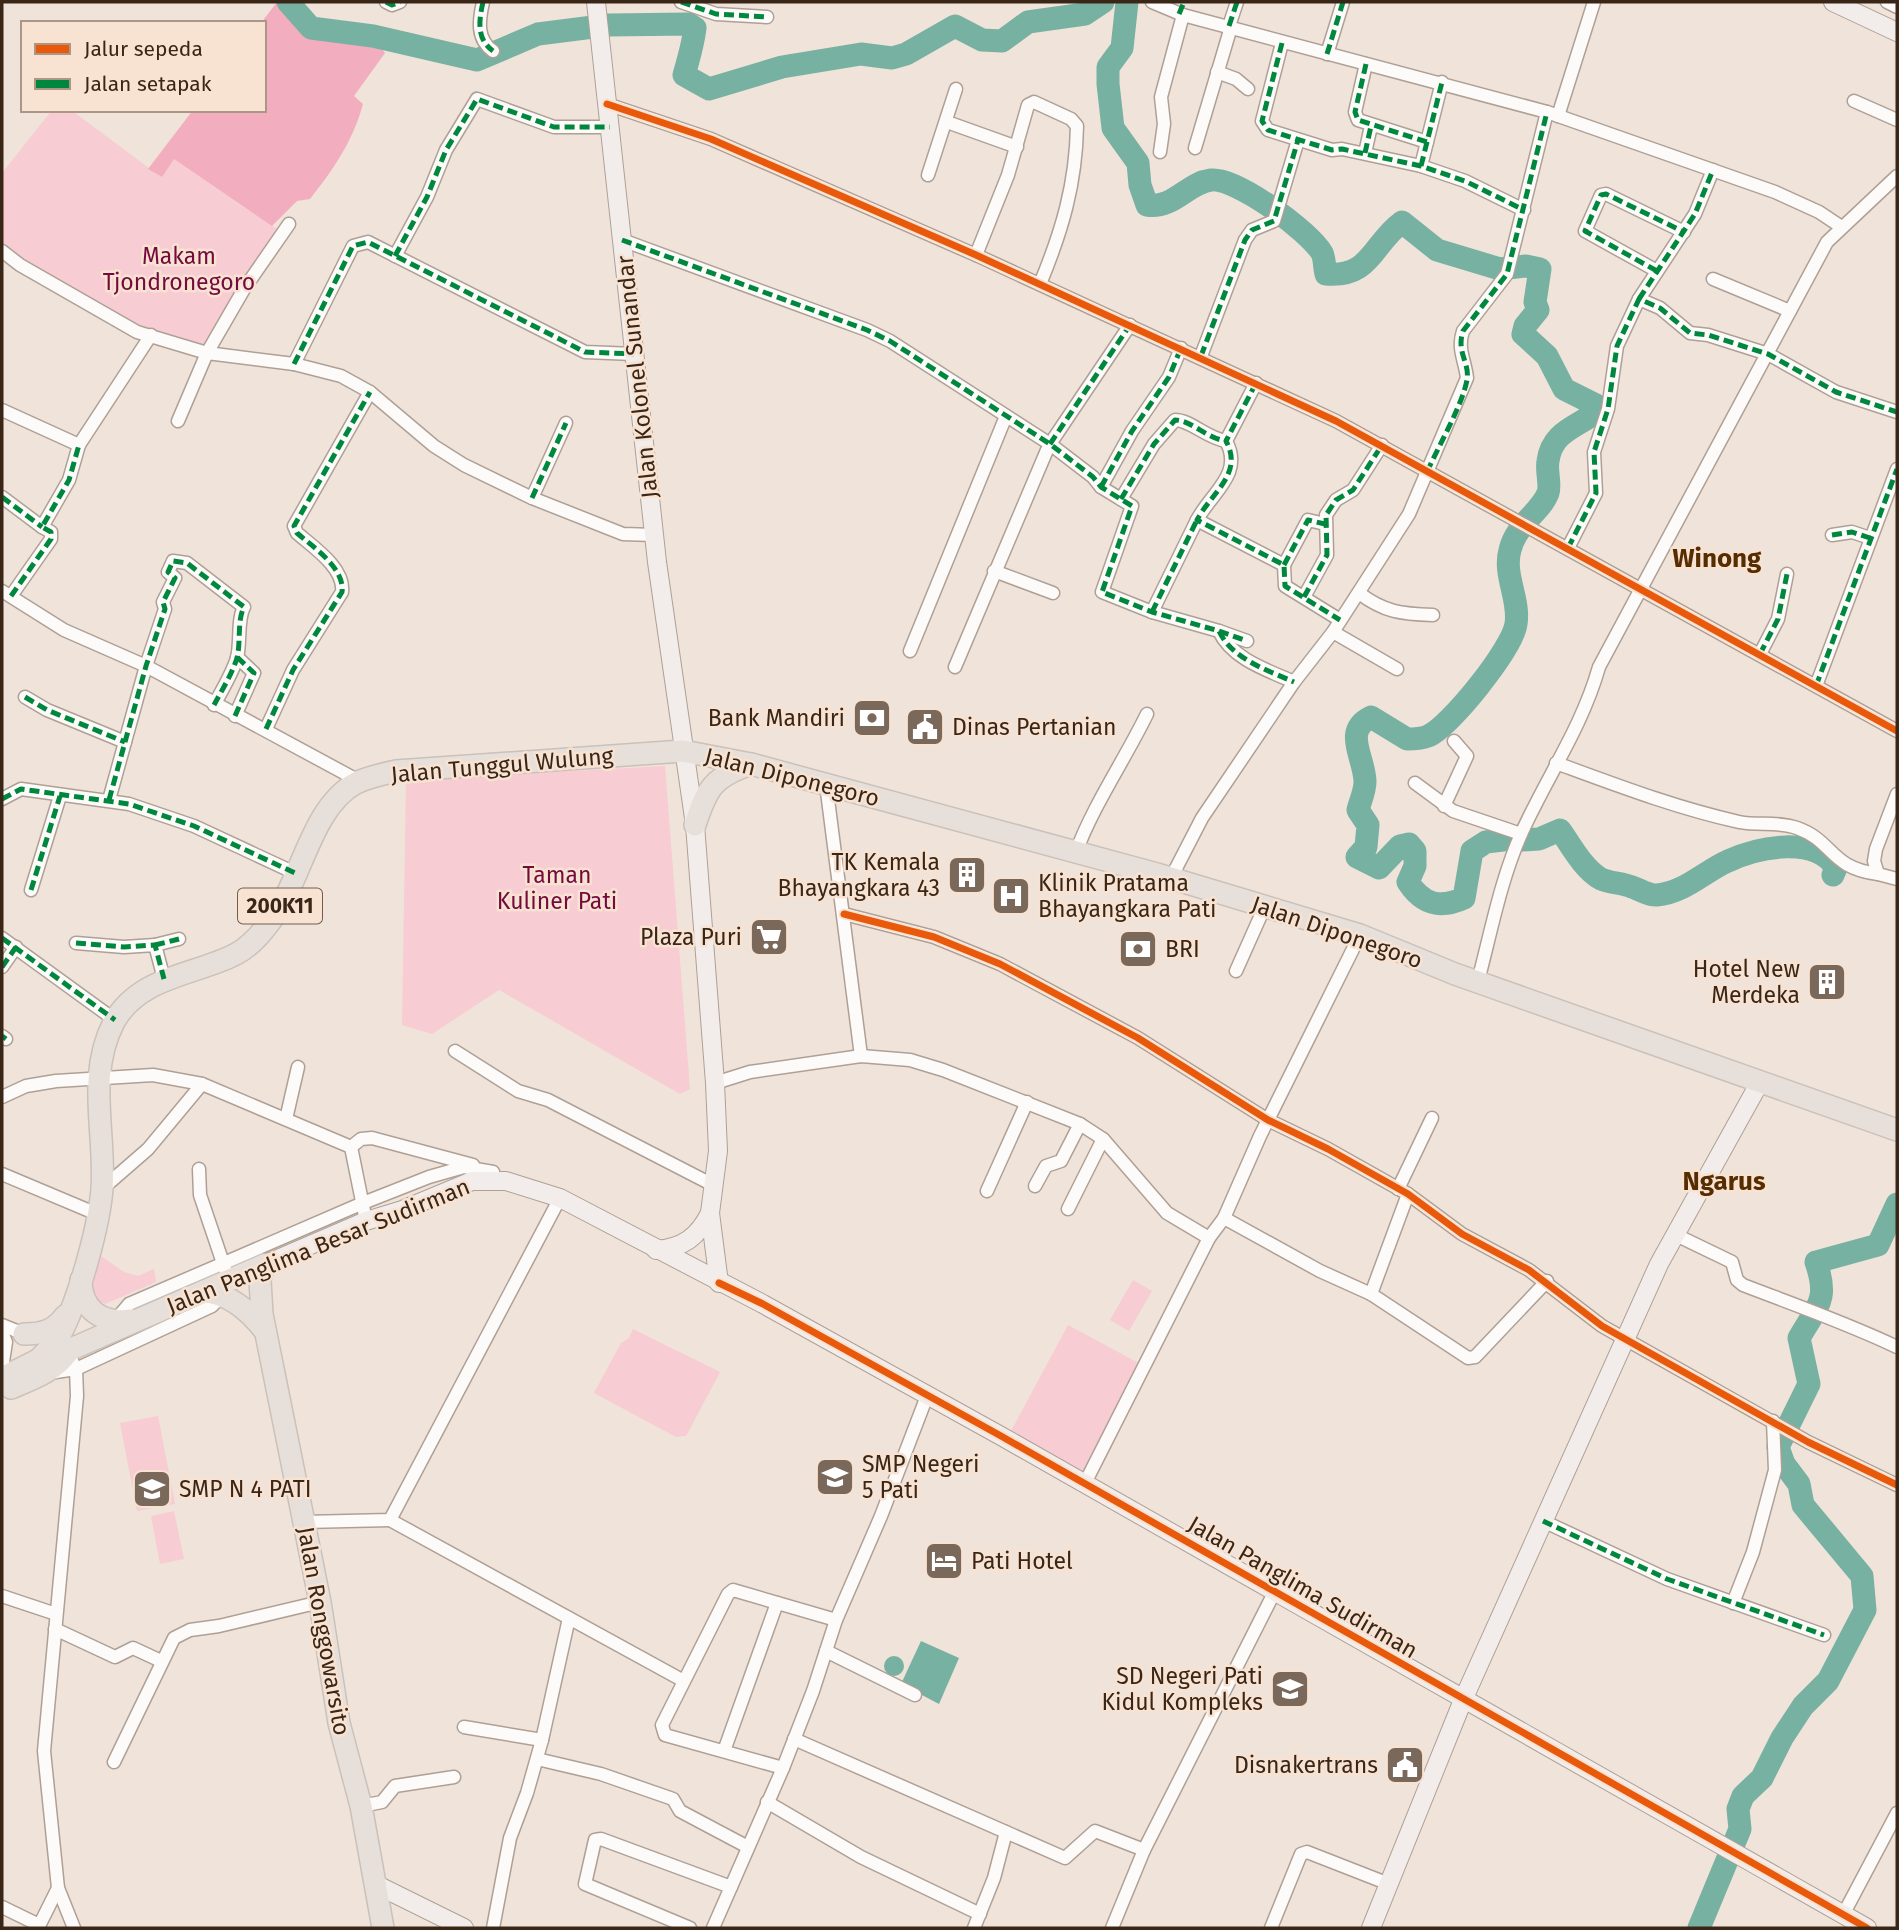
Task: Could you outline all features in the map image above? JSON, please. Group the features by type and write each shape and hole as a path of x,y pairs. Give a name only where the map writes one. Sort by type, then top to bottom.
{"main road":[{"path":"1833,2 1897,32"},
{"name":"Jalan Kolonel Sunandar","path":"596,8 654,535 695,825 718,1151 710,1213"},
{"name":"Jalan Diponegoro","path":"683,751 751,764 825,784 1171,878 1360,934 1478,981 1897,1130"},
{"name":"Jalan Tunggul Wulung","path":"66,1354 64,1328 78,1287 102,1189 97,1078 115,1020 135,999 164,979 235,955 248,946 277,912 333,804 359,781 396,771 683,751"},
{"path":"695,825 704,797 715,781 751,764"},
{"path":"1371,1928 1463,1700 1625,1339 1676,1235 1760,1082"},
{"path":"388,1212 397,1203 450,1181 493,1172 531,1180 549,1188 560,1198"},
{"name":"Jalan Panglima Besar Sudirman","path":"66,1354 110,1327 137,1320 366,1221 388,1212 402,1210 472,1181 489,1180 517,1184 560,1198 719,1283"},
{"path":"656,1250 673,1249 689,1242 702,1230 710,1213"},
{"path":"710,1213 719,1283"},
{"name":"Jalan Ronggowarsito","path":"264,1265 260,1297 320,1602 339,1723 361,1806 383,1928"},
{"name":"Jalan Panglima Sudirman","path":"719,1283 764,1304 1867,1928"},
{"path":"219,1284 267,1333"},
{"path":"78,1287 94,1314 110,1327"},
{"path":"24,1334 43,1333 56,1325 78,1287"},
{"path":"2,1392 66,1354"},
{"path":"2,1378 41,1367"},
{"path":"377,1885 464,1928"}],"street":[{"path":"386,2 392,5 400,2"},
{"path":"483,2 479,27 487,45"},
{"path":"681,2 716,13 767,18"},
{"path":"1152,2 1282,43 1442,82 1553,114 1775,192 1819,212 1840,226"},
{"path":"1195,148 1237,2"},
{"path":"1327,54 1343,2"},
{"path":"1171,878 1202,818 1294,682 1333,632 1409,514 1467,378 1461,355 1463,331 1508,270 1553,114 1594,2"},
{"path":"1887,2 1897,7"},
{"path":"1160,152 1164,124 1161,97 1182,10"},
{"path":"1282,43 1262,121 1268,130 1332,150 1365,153 1421,166 1465,181 1524,210"},
{"path":"1366,64 1355,113 1357,120 1427,142"},
{"path":"1217,72 1236,79 1248,89"},
{"path":"1421,166 1442,82"},
{"path":"929,175 956,89"},
{"path":"394,256 427,197 446,150 477,99 554,127 610,127"},
{"path":"1854,101 1897,120"},
{"path":"976,255 1017,147 1030,103 1071,119 1077,127 1076,169 1071,198 1040,284"},
{"path":"607,104 653,117 711,139 1201,356 1382,445 1897,730"},
{"path":"947,122 1017,147"},
{"path":"1365,153 1371,126"},
{"path":"1201,356 1245,240 1252,230 1273,222 1298,140"},
{"path":"1567,548 1596,493 1594,452 1608,409 1617,346 1639,299 1684,232 1713,170"},
{"path":"1478,981 1521,834 1588,706 1599,667 1644,588 1827,242 1840,226 1897,176"},
{"path":"1657,271 1585,231 1601,195 1606,194 1684,232"},
{"path":"178,421 207,353 244,289 289,224"},
{"path":"622,240 867,330 929,365 1093,477 1101,487 1131,504 1132,509 1101,592 1152,612 1247,641"},
{"path":"294,364 353,246 368,243 584,352 634,354"},
{"path":"2,251 20,265 137,332 207,353 294,364 341,376 370,392 434,446 464,465 532,498 623,534 654,535"},
{"path":"1713,279 1790,311"},
{"path":"1639,299 1660,308 1690,333 1708,335 1768,354 1836,392 1897,412"},
{"path":"955,667 1049,447 1130,325"},
{"path":"42,527 69,480 79,445 151,335"},
{"path":"1101,487 1132,431 1169,377 1181,348"},
{"path":"1226,440 1256,383"},
{"path":"266,729 293,670 342,592 343,582 331,565 296,533 295,526 370,392"},
{"path":"2,410 79,445"},
{"path":"1121,499 1154,444 1175,420 1184,421 1208,437 1226,440"},
{"path":"910,651 1004,421"},
{"path":"532,498 566,423"},
{"path":"1152,612 1197,520 1227,480 1233,454 1226,440"},
{"path":"1304,597 1327,555 1325,524 1330,507 1353,490 1382,445"},
{"path":"1816,686 1897,469"},
{"path":"2,497 51,532 51,539 6,594 64,629 146,666 359,781"},
{"path":"1197,520 1284,565"},
{"path":"1325,524 1308,520 1284,565 1285,586 1340,620"},
{"path":"1832,535 1852,532 1870,538"},
{"path":"109,800 146,666 165,609 163,602 176,578 168,572 173,561 187,563 244,607 237,657 214,705"},
{"path":"994,571 1053,593"},
{"path":"1760,654 1778,619 1787,574"},
{"path":"1359,593 1379,609 1411,615 1433,615"},
{"path":"1219,631 1227,644 1251,663 1294,682"},
{"path":"1333,632 1397,669"},
{"path":"235,716 254,673 237,657"},
{"path":"25,697 47,710 125,742"},
{"path":"1076,852 1088,818 1124,761 1147,714"},
{"path":"1444,806 1467,755 1454,741"},
{"path":"1556,763 1639,794 1741,822 1796,827 1809,833 1844,865 1897,880"},
{"path":"1415,783 1444,806 1521,834"},
{"path":"825,784 861,1056"},
{"path":"2,799 21,789 60,796 109,800 194,826 295,873"},
{"path":"1878,874 1874,861 1876,849 1897,794"},
{"path":"31,890 60,796"},
{"path":"1236,971 1265,906"},
{"path":"844,914 933,937 1000,964 1138,1038 1268,1120 1328,1149 1403,1191 1462,1234 1547,1281 1593,1320 1625,1339 1808,1442 1897,1485"},
{"path":"1084,1485 1209,1238 1224,1218 1268,1120 1360,934"},
{"path":"2,938 115,1020"},
{"path":"76,943 124,947 155,945 179,939"},
{"path":"155,945 164,979"},
{"path":"2,967 16,947"},
{"path":"455,1051 518,1091 548,1100 715,1186"},
{"path":"715,1083 750,1072 861,1056 909,1060 1080,1124 1103,1139 1167,1213 1209,1238"},
{"path":"286,1119 298,1068"},
{"path":"2,1097 26,1086 153,1075 202,1084 351,1147"},
{"path":"102,1189 148,1149 202,1084"},
{"path":"987,1191 1027,1102"},
{"path":"1371,1294 1403,1191 1432,1118"},
{"path":"1035,1186 1046,1166 1061,1161 1080,1124"},
{"path":"351,1147 361,1139 372,1138 455,1157 493,1172"},
{"path":"1068,1209 1103,1139"},
{"path":"351,1147 366,1221"},
{"path":"110,1327 127,1306 219,1284 363,1203 464,1167 493,1172"},
{"path":"41,1367 66,1354 212,1306 219,1284 201,1195 199,1169"},
{"path":"2,1174 97,1214"},
{"path":"390,1520 560,1198"},
{"path":"1224,1218 1302,1261 1371,1294 1468,1358 1475,1357 1547,1281"},
{"path":"1676,1235 1732,1262 1737,1280 1743,1284 1897,1346"},
{"path":"2,1325 66,1354 77,1396 44,1751 58,1888 74,1928"},
{"path":"2,1332 6,1342 2,1368"},
{"path":"713,1928 746,1846 783,1768 836,1620 881,1516 927,1396"},
{"path":"1733,1603 1753,1552 1775,1470 1778,1424"},
{"path":"304,1522 390,1520 682,1679"},
{"path":"1543,1521 1667,1579 1824,1635"},
{"path":"783,1768 662,1732 662,1725 682,1679 728,1594 736,1590 836,1620"},
{"path":"1112,1928 1144,1850 1274,1593"},
{"path":"2,1596 56,1614"},
{"path":"114,1762 174,1637 184,1631 320,1602"},
{"path":"724,1751 777,1603"},
{"path":"494,1928 510,1838 537,1759 569,1618"},
{"path":"55,1629 115,1657 133,1647 162,1661"},
{"path":"826,1651 915,1695"},
{"path":"464,1727 542,1740"},
{"path":"794,1739 1065,1858 1095,1831 1144,1850"},
{"path":"537,1759 601,1774 673,1800 680,1811 746,1846"},
{"path":"361,1806 382,1802 398,1785 454,1777"},
{"path":"767,1802 861,1857 980,1914"},
{"path":"1843,1915 1897,1813"},
{"path":"974,1928 1006,1832"},
{"path":"690,1928 585,1884 595,1840 601,1839 731,1887"},
{"path":"1270,1928 1301,1854 1307,1852 1389,1884"},
{"path":"2,1907 38,1927 58,1888"}],"green space":[{"name":"Makam Tjondronegoro","path":"50,112 74,112 161,177 174,159 280,231 207,353 151,335 2,251 2,173"},
{"name":"Taman Kuliner Pati","path":"665,766 690,1089 680,1094 499,990 432,1034 402,1025 406,780"},
{"path":"101,1256 124,1272 138,1276 154,1269 156,1282 105,1304 95,1298 89,1288 96,1262"},
{"path":"1133,1280 1152,1291 1129,1331 1110,1320"},
{"path":"1068,1325 1144,1366 1087,1479 1010,1433"},
{"path":"633,1329 720,1372 686,1436 676,1437 594,1393 621,1343 629,1338"},
{"path":"158,1416 175,1504 137,1511 120,1423"},
{"path":"174,1511 184,1559 160,1564 151,1516"}],"shaded area":[{"path":"277,2 288,2 311,28 373,36 385,53 354,96 363,104 348,143 334,166 310,199 297,201 272,226 174,159 162,177 148,169 191,112 266,112 266,21 263,21"}],"water":[{"path":"921,1641 959,1658 939,1704 901,1684"},
{"path":"894,1656 901,1659 904,1666 901,1673 894,1676 887,1673 884,1666 887,1659"}],"waterway":[{"path":"288,2 311,28 373,36 477,60 538,34 609,25 689,24 695,28 684,75 709,89 782,67 861,54 892,58 906,54 955,26 982,40 1002,41 1028,22 1085,14 1103,2"},
{"path":"1127,2 1122,48 1108,67 1108,84 1113,128 1138,163 1140,185 1147,205 1173,200 1202,182 1222,181 1254,196 1303,232 1322,253 1326,274 1341,274 1362,265 1402,222 1437,250 1500,269 1526,266 1540,269 1535,302 1538,310 1525,326 1523,334 1547,356 1564,389 1596,405 1598,411 1560,436 1555,443 1548,461 1548,493 1513,541 1508,559 1517,615 1512,635 1479,686 1438,730 1425,737 1407,739 1371,717 1362,723 1356,737 1365,782 1358,810 1368,825 1366,847 1357,857 1379,868 1400,846 1409,844 1415,851 1415,866 1408,882 1420,896 1440,904 1464,898 1472,851 1486,842 1511,839"},
{"path":"1522,840 1539,839 1560,830 1583,863 1595,875 1654,895 1676,890 1740,856 1770,848 1815,851 1827,858 1836,868 1833,875"},
{"path":"1699,1928 1740,1829 1738,1809 1743,1796 1762,1778 1782,1738 1803,1706 1828,1681 1865,1610 1862,1576 1803,1505 1799,1484 1784,1464 1778,1447 1809,1384 1799,1338 1820,1302 1822,1285 1816,1262 1878,1245 1897,1204"}],"marked path":[{"path":"386,2 392,5 400,2"},
{"path":"483,2 481,35 493,51"},
{"path":"681,2 716,14 767,17"},
{"path":"1179,14 1184,2"},
{"path":"1229,26 1237,2"},
{"path":"1327,54 1343,2"},
{"path":"1282,43 1262,121 1268,130 1332,150 1342,149 1421,166 1465,181 1524,210"},
{"path":"1366,64 1355,112 1358,120 1427,142"},
{"path":"1421,166 1442,82"},
{"path":"395,256 427,197 446,150 477,99 554,127 610,127"},
{"path":"1427,472 1455,414 1467,380 1461,345 1463,331 1507,274 1547,112"},
{"path":"1365,153 1371,126"},
{"path":"1201,356 1245,240 1252,230 1274,221 1298,140"},
{"path":"1639,299 1695,214 1713,170"},
{"path":"1657,271 1585,231 1601,195 1606,194 1684,232"},
{"path":"622,240 867,330 890,341 1050,444 1093,477 1101,487 1132,506 1102,592 1152,612 1219,631 1232,649 1241,656 1294,682"},
{"path":"294,364 353,246 368,242 585,352 634,354"},
{"path":"1568,548 1596,493 1594,452 1608,409 1617,346 1639,299 1660,308 1690,333 1708,335 1768,354 1836,392 1897,412"},
{"path":"1050,444 1130,325"},
{"path":"1101,487 1132,431 1169,377 1181,348"},
{"path":"1256,383 1226,441 1231,463 1224,483 1197,520 1284,565 1285,586 1340,620"},
{"path":"266,729 293,670 342,592 342,583 333,566 297,533 294,526 370,392"},
{"path":"1121,499 1154,444 1175,420 1226,441"},
{"path":"532,498 566,423"},
{"path":"11,596 51,539 51,532 42,527 69,480 79,445"},
{"path":"1304,597 1327,555 1326,515 1336,500 1353,490 1382,445"},
{"path":"1816,686 1897,469"},
{"path":"2,497 42,527"},
{"path":"1152,612 1197,520"},
{"path":"1284,565 1308,520 1325,524"},
{"path":"1832,535 1852,532 1870,538"},
{"path":"109,800 146,666 165,609 163,602 175,578 168,572 173,561 187,563 244,607 237,658 214,705"},
{"path":"1760,654 1778,619 1787,574"},
{"path":"1219,631 1247,641"},
{"path":"235,716 254,673 237,657"},
{"path":"25,697 47,710 125,742"},
{"path":"2,799 21,789 129,804 194,826 295,873"},
{"path":"31,890 60,796"},
{"path":"2,938 115,1020"},
{"path":"155,945 179,939"},
{"path":"76,943 124,947 155,945 164,979"},
{"path":"2,967 16,947"},
{"path":"2,1036 6,1039"},
{"path":"1543,1521 1667,1579 1824,1635"}],"cycle path":[{"path":"607,104 711,139 976,255 1336,421 1897,731"},
{"path":"844,914 934,937 1000,964 1138,1038 1268,1120 1328,1149 1408,1194 1462,1234 1529,1270 1602,1326 1808,1442 1897,1485"},
{"path":"719,1283 763,1304 1001,1436 1867,1928"}],"place":[{"name":"Bank Mandiri","path":"872,718"},
{"name":"Dinas Pertanian","path":"925,727"},
{"name":"TK Kemala Bhayangkara 43","path":"967,875"},
{"name":"Klinik Pratama Bhayangkara Pati","path":"1011,896"},
{"name":"Plaza Puri","path":"769,937"},
{"name":"BRI","path":"1138,949"},
{"name":"Hotel New Merdeka","path":"1827,982"},
{"name":"SMP Negeri 5 Pati","path":"835,1477"},
{"name":"SMP N 4 PATI","path":"152,1489"},
{"name":"Pati Hotel","path":"944,1561"},
{"name":"SD Negeri Pati Kidul Kompleks","path":"1290,1689"},
{"name":"Disnakertrans","path":"1405,1765"}],"district":[{"name":"Winong","path":"1717,558"},
{"name":"Ngarus","path":"1724,1181"}]}
